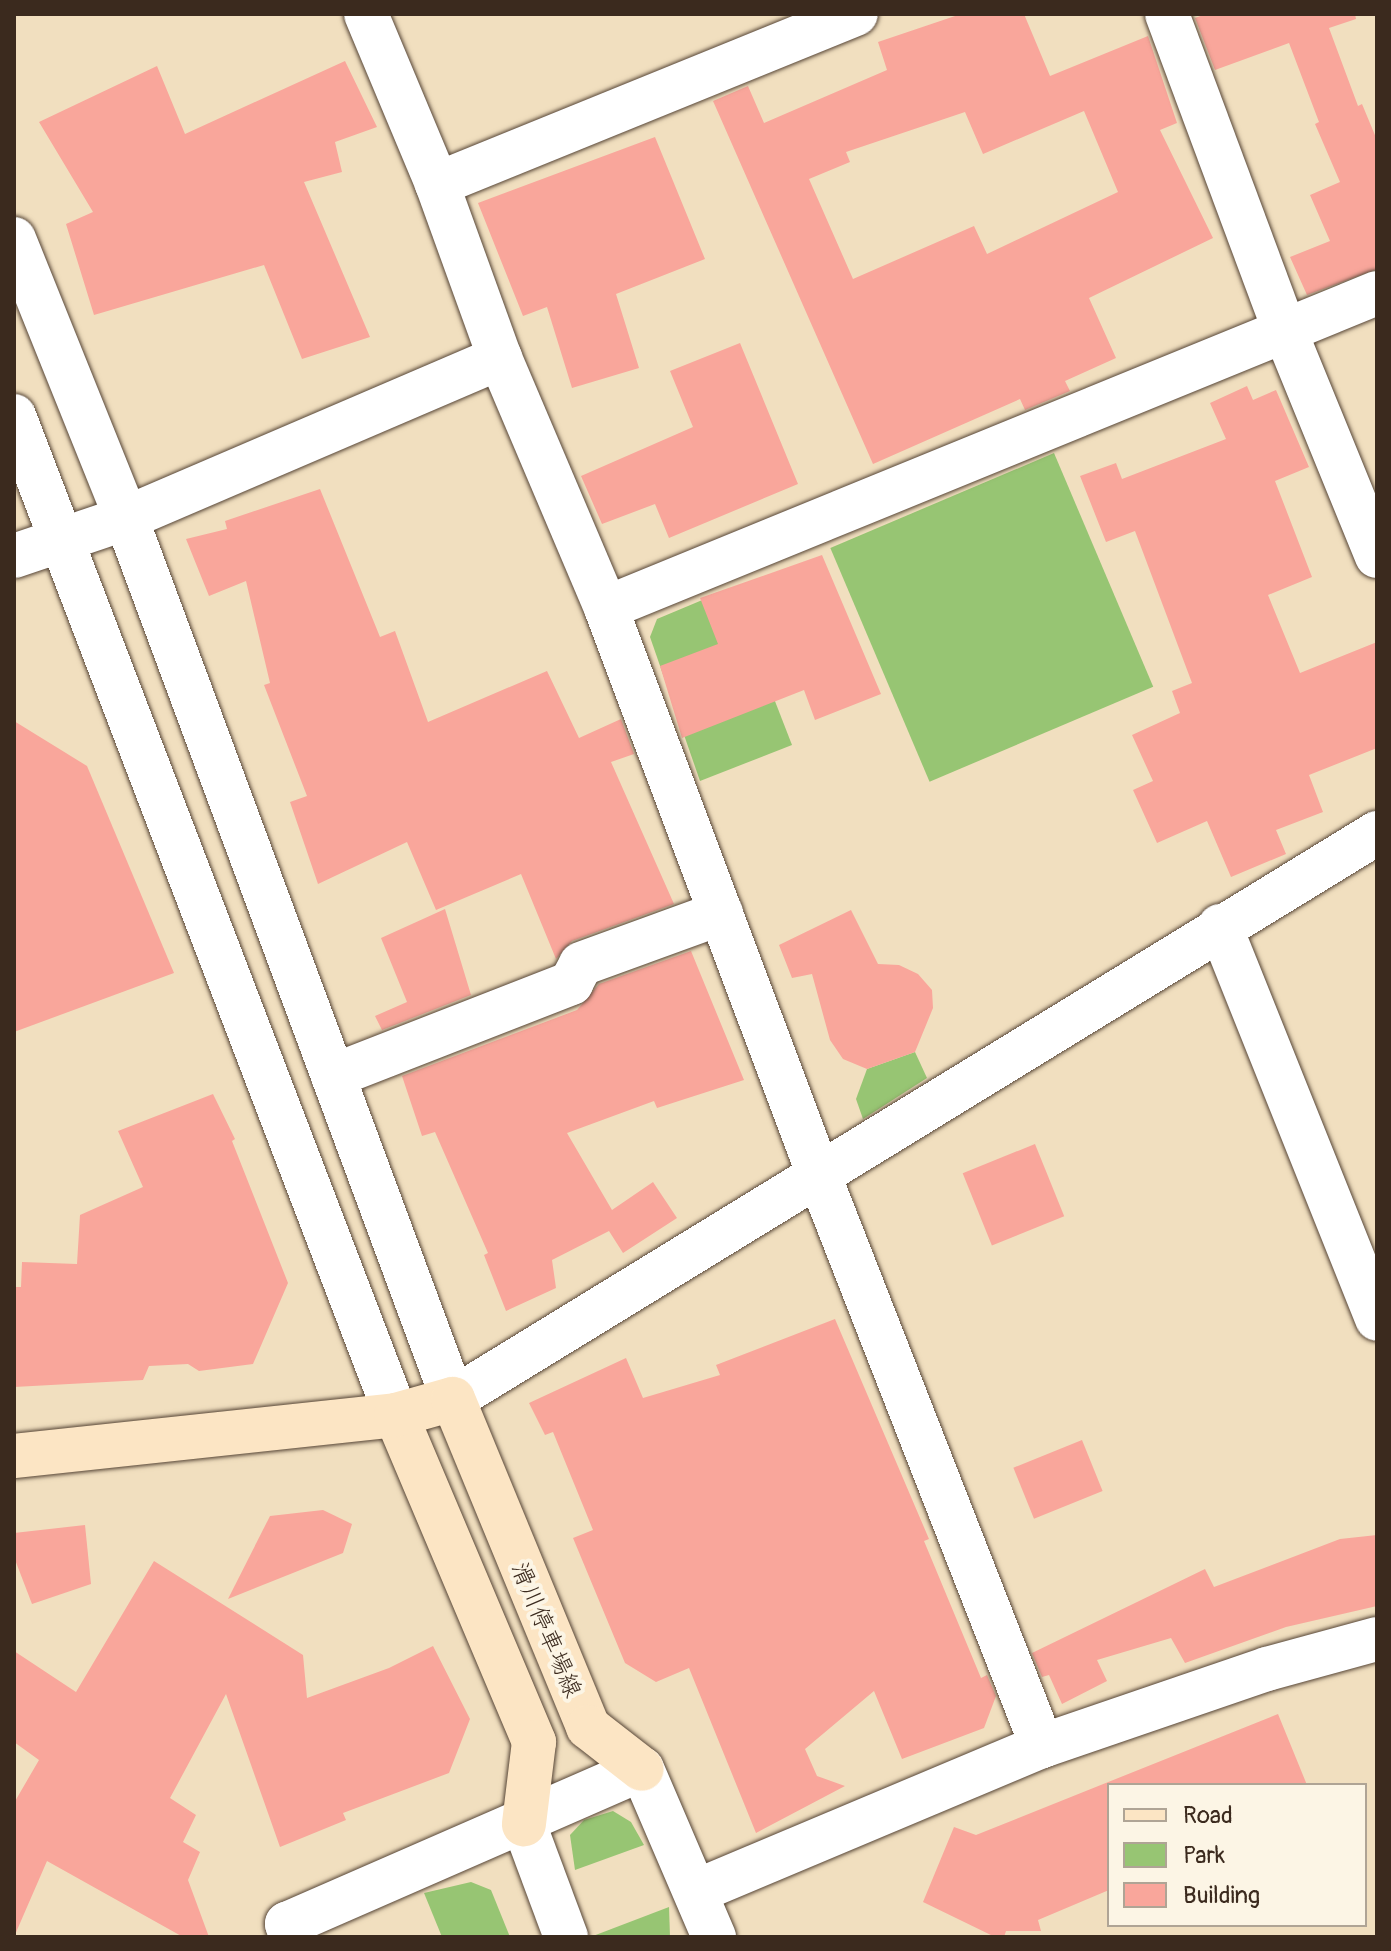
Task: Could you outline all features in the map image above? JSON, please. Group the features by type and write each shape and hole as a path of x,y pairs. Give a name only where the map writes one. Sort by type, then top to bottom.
{"main road":[{"path":"14,1456 396,1415 453,1399"},
{"name":"滑川停車場線","path":"453,1399 588,1727 642,1769"},
{"path":"396,1415 534,1742 524,1824"}],"street":[{"path":"366,14 437,184 500,358 606,608 820,1178 1042,1746"},
{"path":"437,184 856,14"},
{"path":"1167,14 1285,331 1377,556"},
{"path":"14,239 126,518 453,1399 820,1178 1220,926 1377,833"},
{"path":"606,608 1377,293"},
{"path":"14,556 126,518 500,358"},
{"path":"14,416 63,537 396,1415"},
{"path":"333,1076 571,983 581,964 721,913"},
{"path":"1220,926 1376,1314"},
{"path":"697,1891 1042,1746 1267,1669 1377,1639"},
{"path":"291,1937 287,1924 524,1824 642,1769"},
{"name":"滑川停車場線","path":"642,1769 697,1891 714,1937"},
{"path":"524,1824 566,1937"}],"green space":[{"path":"1054,453 1153,687 930,782 830,548"},
{"path":"731,588 792,745 700,781 650,637 657,619"},
{"path":"915,1052 927,1078 863,1119 856,1099 867,1069"},
{"path":"613,1811 631,1822 644,1845 575,1870 570,1835 584,1820"},
{"path":"471,1882 491,1890 510,1937 442,1937 424,1893"},
{"path":"669,1907 670,1937 593,1937 593,1936"}],"building":[{"path":"961,14 1024,14 1050,76 1148,36 1177,123 1160,130 1213,238 1089,298 1116,358 1065,381 1070,391 1025,410 1020,399 873,464 713,101 748,86 764,123 887,70 878,42","holes":["1084,111 1118,192 987,254 974,226 853,279 809,179 850,162 846,152 965,112 983,154"]},
{"path":"1206,14 1355,14 1356,19 1329,28 1358,106 1362,104 1377,140 1377,269 1307,295 1290,257 1330,241 1310,195 1340,182 1315,124 1319,122 1289,43 1215,70 1195,18"},
{"path":"345,61 377,127 335,142 342,172 304,182 370,337 302,359 264,265 94,315 66,224 93,212 39,122 157,66 185,134"},
{"path":"655,137 705,259 616,294 639,368 572,388 547,307 523,316 478,203"},
{"path":"740,343 798,484 669,538 655,504 602,524 581,476 693,427 670,371"},
{"path":"1247,386 1253,400 1276,390 1309,467 1275,481 1312,577 1268,595 1300,673 1377,642 1377,748 1309,775 1323,812 1276,830 1286,854 1231,877 1207,821 1157,843 1133,790 1153,781 1132,735 1180,713 1172,691 1192,683 1135,531 1106,542 1080,476 1116,463 1122,479 1226,439 1210,403"},
{"path":"320,489 380,637 395,631 428,722 547,671 579,738 621,719 634,754 611,762 674,904 572,941 556,959 521,874 436,910 407,842 318,884 290,802 307,796 264,685 270,683 246,581 209,596 186,539 227,529 225,521"},
{"path":"822,555 881,694 815,720 804,690 682,738 660,666 718,644 700,598"},
{"path":"14,721 87,766 174,973 14,1032"},
{"path":"445,909 471,995 382,1030 375,1016 407,1002 381,938"},
{"path":"851,910 878,964 899,965 918,974 932,990 933,1008 915,1052 867,1069 843,1059 830,1040 812,974 792,978 779,945"},
{"path":"691,951 744,1080 657,1108 654,1101 567,1133 612,1210 653,1182 677,1218 623,1253 609,1231 552,1260 556,1288 506,1311 484,1255 488,1253 435,1132 422,1136 402,1076 577,1010 599,984"},
{"path":"213,1094 235,1139 232,1141 288,1283 253,1364 199,1371 188,1364 149,1366 143,1380 14,1387 14,1287 21,1287 22,1262 77,1264 80,1215 143,1187 118,1131"},
{"path":"1035,1144 1064,1216 992,1246 963,1173"},
{"path":"835,1319 929,1539 924,1541 981,1678 987,1675 996,1696 984,1728 902,1759 874,1691 805,1749 817,1776 845,1786 756,1833 689,1668 656,1682 625,1663 573,1538 593,1530 553,1432 545,1435 529,1403 626,1358 643,1398 720,1375 716,1365"},
{"path":"1082,1440 1103,1491 1034,1519 1013,1468"},
{"path":"323,1510 352,1524 343,1553 228,1599 270,1516"},
{"path":"85,1525 91,1584 32,1604 14,1557 14,1533"},
{"path":"1377,1535 1377,1606 1286,1627 1185,1663 1171,1638 1097,1660 1107,1681 1062,1704 1049,1675 1042,1677 1032,1653 1205,1569 1214,1587 1340,1539"},
{"path":"154,1561 303,1655 307,1698 389,1668 433,1646 470,1719 449,1773 343,1813 346,1820 280,1847 226,1694 170,1798 196,1815 183,1842 200,1852 188,1880 209,1937 183,1937 47,1861 14,1937 14,1803 39,1760 14,1742 14,1651 76,1692"},
{"path":"1278,1714 1306,1783 1107,1783 1107,1891 1038,1920 1041,1931 1006,1931 1004,1937 995,1937 923,1902 954,1827 976,1835"}]}
